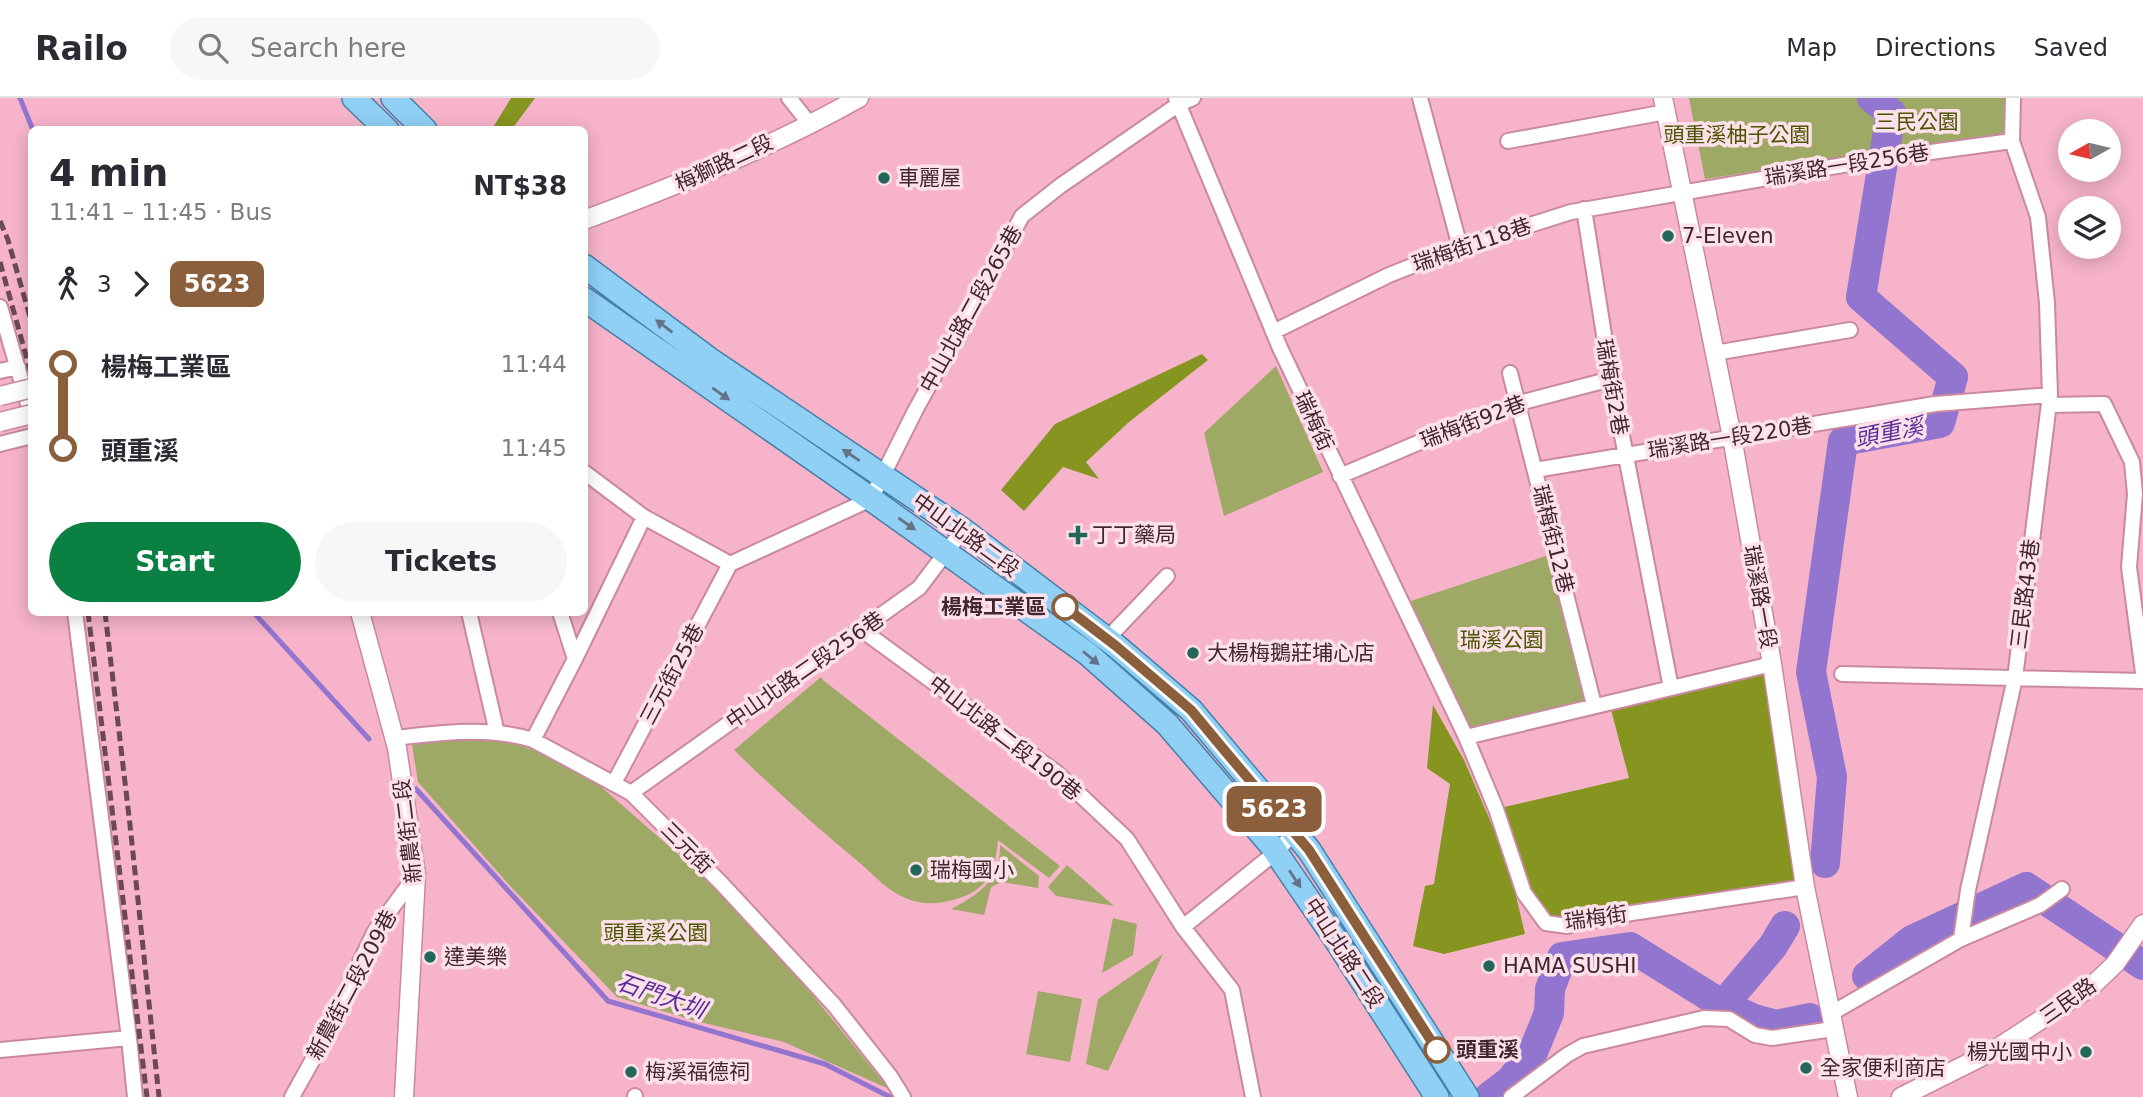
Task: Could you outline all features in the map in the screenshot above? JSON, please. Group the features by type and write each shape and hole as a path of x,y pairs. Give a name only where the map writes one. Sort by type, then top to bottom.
{"main road":[{"path":"354,98 383,126"},
{"path":"393,98 421,126"},
{"name":"中山北路二段","path":"588,269 709,359 963,530 1107,639 1191,710 1309,850 1467,1097"},
{"name":"中山北路二段","path":"588,302 1088,654 1167,724 1276,852 1336,940 1431,1094"}],"street":[{"path":"789,98 809,123"},
{"name":"梅獅路二段","path":"588,219 686,182 859,98"},
{"path":"1420,98 1460,247"},
{"name":"三民路43巷","path":"1961,939 1968,890 2015,678 2049,400 2047,303 2038,217 2012,141 2013,98"},
{"name":"瑞梅街","path":"1183,100 1273,332 1466,737 1496,809 1524,893 1546,923 1567,926 1612,916 1805,887"},
{"name":"中山北路二段265巷","path":"871,499 915,411 1021,216 1183,100"},
{"path":"1508,141 1665,105"},
{"name":"瑞溪路一段","path":"1665,105 1732,437 1772,664 1805,887 1848,1097"},
{"name":"瑞溪路一段256巷","path":"1682,192 1872,160 2012,141"},
{"name":"瑞梅街118巷","path":"1273,332 1385,277 1460,247 1584,209 1682,192"},
{"name":"瑞梅街2巷","path":"1584,209 1611,379 1671,688"},
{"path":"0,307 28,402"},
{"path":"1716,353 1850,330"},
{"path":"0,371 18,366"},
{"name":"瑞梅街12巷","path":"1510,373 1594,705"},
{"name":"瑞梅街92巷","path":"1340,476 1519,403 1611,379"},
{"path":"0,396 28,389"},
{"name":"瑞溪路一段220巷","path":"1535,470 1935,404 2049,400 2104,404 2132,462 2135,494 2129,567 2143,673"},
{"path":"0,422 28,417"},
{"path":"0,444 28,437"},
{"path":"588,475 644,517 730,564 871,499"},
{"path":"533,740 644,517"},
{"name":"中山北路二段256巷","path":"631,793 919,589 963,530"},
{"name":"三元街25巷","path":"614,783 730,564"},
{"path":"1107,639 1167,576"},
{"path":"76,616 135,1097"},
{"name":"新農街二段","path":"361,616 394,738 416,875 404,1097"},
{"path":"470,616 497,733"},
{"path":"561,616 575,659"},
{"name":"中山北路二段190巷","path":"862,630 1057,773 1127,839 1183,927 1232,990 1253,1097"},
{"path":"1466,737 1772,664"},
{"path":"1842,674 2143,681"},
{"name":"三元街","path":"394,738 468,730 517,735 533,740 631,793 721,883 834,1004 903,1097"},
{"path":"1183,927 1276,852 1294,833"},
{"name":"新農街二段209巷","path":"292,1097 317,1052 375,931 416,875"},
{"path":"1511,1097 1583,1045 1704,1018 1730,1019 1755,1035 1772,1038 1831,1022 1961,939 2040,905 2062,889"},
{"name":"三民路","path":"1901,1097 1993,1051 2091,987 2115,964 2140,930"},
{"path":"0,1050 129,1038"}],"green space":[{"path":"511,98 535,98 514,126 494,126"},
{"name":"頭重溪柚子公園","path":"1689,98 2011,98 2011,132 1705,179"},
{"path":"1202,354 1208,360 1129,422 1086,462 1099,479 1063,467 1024,511 1001,490 1055,424"},
{"path":"1276,366 1323,472 1224,516 1204,433"},
{"name":"瑞溪公園","path":"1549,555 1584,701 1469,728 1411,601"},
{"path":"1772,664 1805,887 1546,923 1524,893 1496,809 1629,778 1609,702"},
{"path":"821,677 1060,866 1049,878 998,840 996,857 986,880 974,892 965,896 926,903 903,897 887,887 734,750"},
{"path":"1433,705 1464,760 1508,862 1525,934 1444,954 1413,946 1425,886 1434,884 1450,784 1427,768"},
{"name":"頭重溪公園","path":"490,736 540,752 598,784 703,876 785,961 889,1089 784,1042 696,1021 617,997 511,887 418,782 412,745"},
{"path":"1000,845 1039,876 1038,888 1002,882 991,887 984,915 951,909 971,898 993,877"},
{"path":"1067,865 1114,906 1056,896 1048,887"},
{"path":"1113,918 1137,924 1133,955 1102,973"},
{"path":"1163,954 1108,1071 1086,1064 1098,999"},
{"path":"1038,991 1082,999 1070,1062 1026,1054"}],"waterway":[{"name":"石門大圳","path":"20,98 31,126"},
{"name":"頭重溪","path":"1825,863 1832,777 1811,672 1843,441 1940,423 1953,377 1861,297 1891,113 1872,98"},
{"name":"石門大圳","path":"257,616 369,739"},
{"name":"石門大圳","path":"416,789 608,1001 825,1064 890,1097"},
{"path":"1867,976 1912,940 2026,887 2143,965"},
{"name":"頭重溪","path":"1723,1005 1773,946 1785,926"},
{"name":"頭重溪","path":"1489,1097 1510,1081 1533,1052 1549,1013 1550,989 1562,957 1630,947 1723,1005 1754,1019 1776,1025 1810,1018"}],"railway":[{"path":"0,221 28,310"},
{"path":"0,262 28,363"},
{"path":"88,616 147,1097"},
{"path":"105,616 159,1097"}],"bus line":[{"name":"5623","path":"1065,607 1191,710 1309,850 1437,1050"}],"place":[{"name":"車麗屋","path":"884,178"},
{"name":"7-Eleven","path":"1668,236"},
{"name":"丁丁藥局","path":"1078,535"},
{"name":"楊梅工業區","path":"1065,607"},
{"name":"大楊梅鵝莊埔心店","path":"1193,653"},
{"name":"瑞梅國小","path":"916,870"},
{"name":"達美樂","path":"430,957"},
{"name":"HAMA SUSHI","path":"1489,966"},
{"name":"頭重溪","path":"1437,1050"},
{"name":"楊光國中小","path":"2086,1052"},
{"name":"全家便利商店","path":"1806,1068"},
{"name":"梅溪福德祠","path":"631,1072"}],"park label":[{"name":"三民公園","path":"1917,122"}]}
